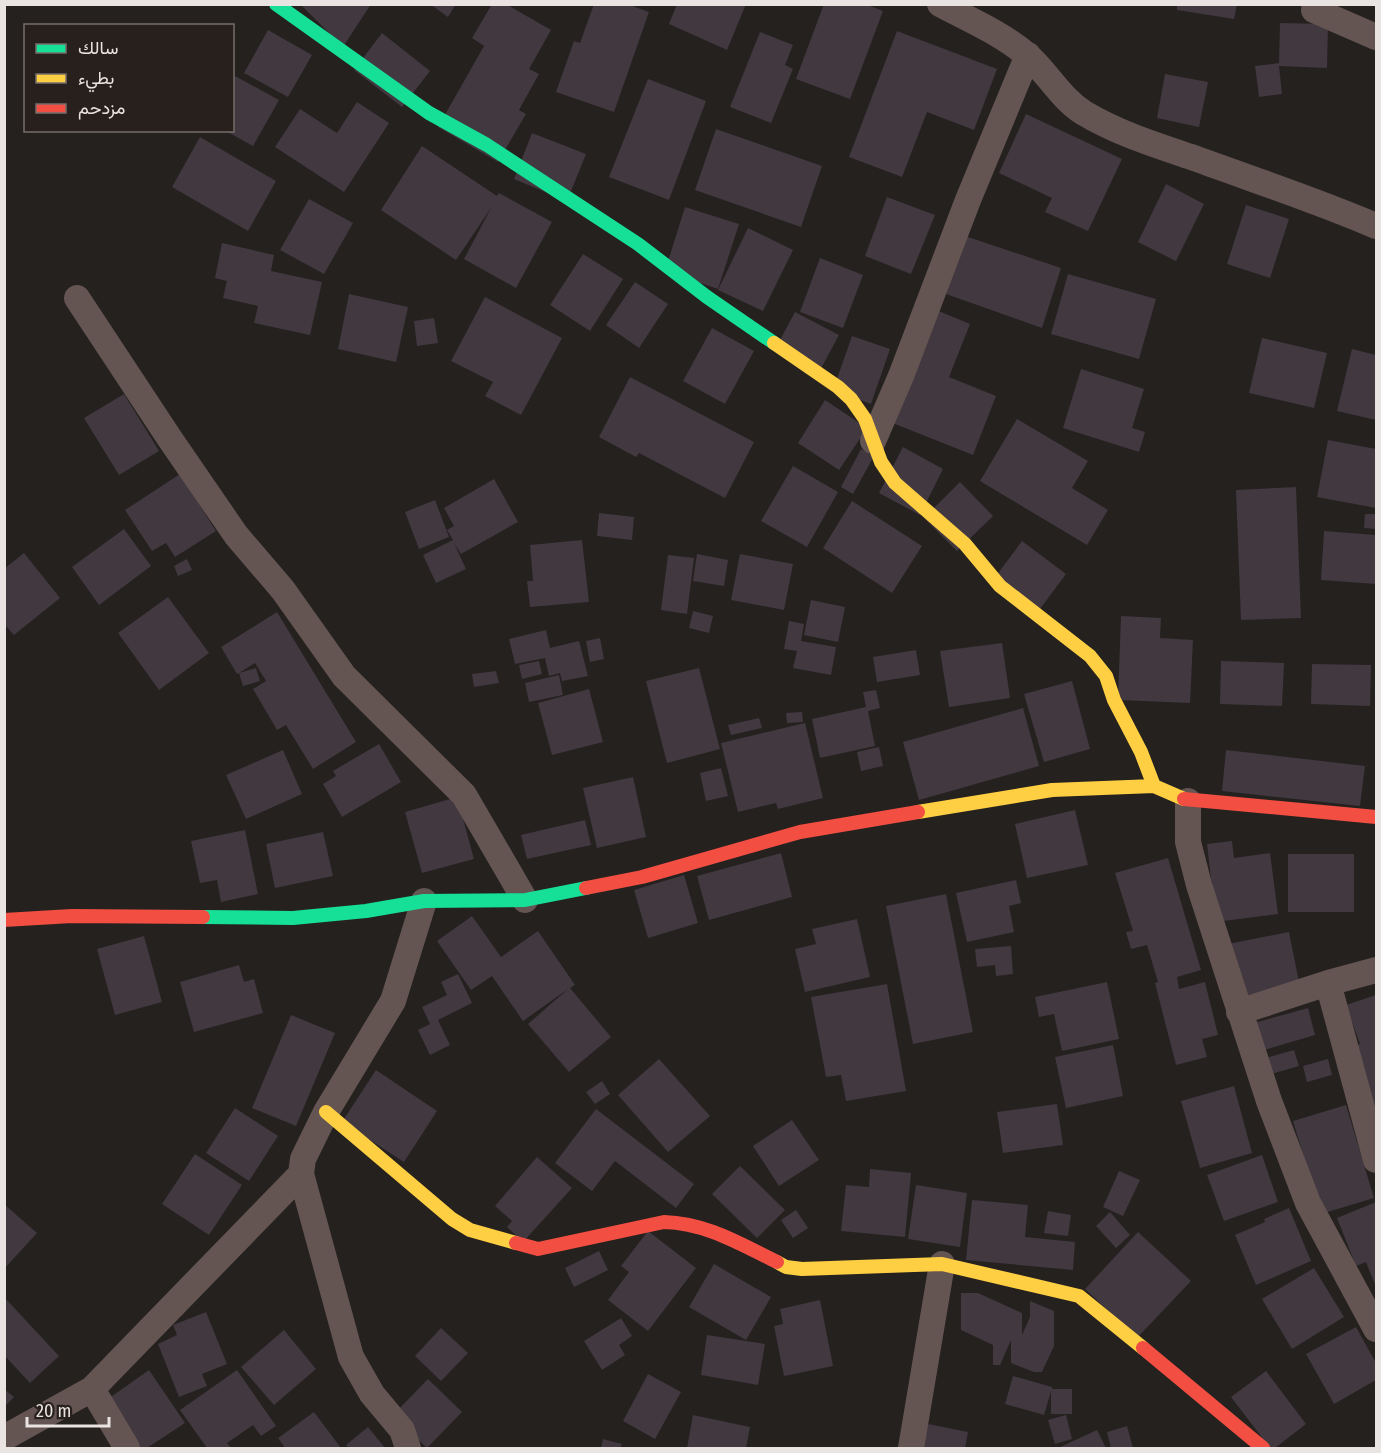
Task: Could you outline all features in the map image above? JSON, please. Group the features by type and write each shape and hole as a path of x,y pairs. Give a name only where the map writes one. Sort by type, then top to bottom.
{"street":[{"path":"276,4 429,113 487,145 638,244 707,297 838,387 851,399 865,419 881,462 895,483 965,544 1000,586 1090,656 1106,676 1114,700 1141,752 1155,786"},
{"path":"940,4 996,33 1028,55 1061,93 1082,111 1104,123 1137,138 1377,226"},
{"path":"1314,10 1377,37"},
{"path":"873,441 1028,55"},
{"path":"77,298 236,535 283,590 344,676 464,795 525,900"},
{"path":"4,920 72,916 293,918 366,911 424,901 525,900 642,877 800,832 1052,790 1155,786 1188,801 1377,817"},
{"path":"1188,801 1188,842 1239,1012 1269,1101 1308,1203 1377,1329"},
{"path":"408,1449 402,1430 372,1394 351,1357 301,1174 303,1159 326,1112 393,1001 424,901"},
{"path":"1239,1012 1328,983 1377,970"},
{"path":"1328,983 1377,1160"},
{"path":"326,1112 452,1219 470,1230 538,1249 664,1221 680,1221 698,1225 786,1267 802,1269 942,1264 1079,1296 1263,1449"},
{"path":"4,1438 92,1389 301,1174"},
{"path":"911,1449 942,1264"},
{"path":"92,1389 128,1449"}],"building":[{"path":"300,4 371,4 343,47"},
{"path":"430,4 456,4 448,17"},
{"path":"492,4 506,4 551,30 529,69 539,74 519,110 526,114 498,162 438,127 484,46 472,38"},
{"path":"594,4 627,4 649,12 614,112 556,92 574,41 580,43"},
{"path":"677,4 746,4 727,50 669,24"},
{"path":"824,4 865,4 883,11 850,99 796,79"},
{"path":"1177,4 1237,4 1234,19 1177,10"},
{"path":"1280,23 1328,24 1327,68 1279,66 1282,94 1259,97 1255,66 1279,63"},
{"path":"268,30 312,55 288,97 244,73"},
{"path":"897,31 997,69 974,130 927,112 902,177 849,157"},
{"path":"760,32 793,45 785,65 793,69 771,123 730,107"},
{"path":"382,33 430,71 402,107 354,70"},
{"path":"1165,74 1208,82 1199,127 1157,118"},
{"path":"235,76 279,100 253,146 228,132 234,132"},
{"path":"648,79 706,101 669,200 609,177"},
{"path":"357,102 389,123 344,192 275,147 300,109 337,133"},
{"path":"1026,114 1122,159 1088,231 1045,212 1052,198 999,173"},
{"path":"716,129 822,166 801,227 695,190"},
{"path":"532,133 586,154 567,201 514,179"},
{"path":"200,137 276,181 248,231 172,187"},
{"path":"422,146 497,196 499,193 552,222 516,288 464,259 491,208 456,260 381,210"},
{"path":"1166,184 1204,204 1176,261 1138,242"},
{"path":"887,197 935,215 911,274 865,256"},
{"path":"309,199 353,223 324,274 280,250"},
{"path":"1246,205 1289,219 1270,278 1227,264"},
{"path":"685,207 739,224 718,289 665,271"},
{"path":"748,228 793,250 763,311 718,290"},
{"path":"965,236 1061,268 1042,328 946,294"},
{"path":"222,243 274,255 271,271 322,282 310,335 254,323 258,306 223,298 227,281 215,278"},
{"path":"583,254 623,279 590,331 550,305"},
{"path":"820,258 863,275 843,328 800,312"},
{"path":"1068,274 1156,299 1139,359 1051,334"},
{"path":"635,282 668,304 639,348 606,325"},
{"path":"349,294 408,307 396,362 338,349"},
{"path":"485,297 562,338 521,415 485,396 493,382 451,361"},
{"path":"929,307 970,324 949,377 996,396 973,455 885,420"},
{"path":"795,312 839,335 818,374 774,351"},
{"path":"434,318 438,343 417,346 414,321"},
{"path":"712,328 754,351 725,404 683,381"},
{"path":"852,336 890,349 871,404 833,390"},
{"path":"1262,338 1327,353 1314,408 1249,393"},
{"path":"1352,349 1376,355 1376,420 1337,411"},
{"path":"1081,369 1144,389 1132,428 1145,432 1139,452 1063,428"},
{"path":"630,377 754,442 725,498 639,453 636,457 599,437"},
{"path":"124,394 159,451 119,475 84,418"},
{"path":"825,400 867,428 839,470 798,443"},
{"path":"1017,419 1088,461 1072,488 1108,510 1087,545 980,481"},
{"path":"1328,440 1376,449 1376,508 1317,497"},
{"path":"903,447 943,469 920,515 879,493"},
{"path":"861,449 874,456 853,494 841,487"},
{"path":"793,466 838,492 807,547 761,521"},
{"path":"180,474 216,531 175,557 166,543 152,551 125,510"},
{"path":"494,479 518,522 461,554 454,543 466,569 436,583 423,555 453,540 447,530 454,526 444,508"},
{"path":"960,482 993,516 957,551 924,518"},
{"path":"1296,487 1301,618 1241,620 1236,490"},
{"path":"435,500 449,537 419,549 405,512"},
{"path":"852,501 922,546 892,593 823,548"},
{"path":"599,513 634,517 632,540 597,536"},
{"path":"1365,514 1376,514 1376,529 1364,528"},
{"path":"124,529 151,566 99,605 72,567"},
{"path":"1324,531 1376,535 1376,584 1321,580"},
{"path":"582,540 589,602 530,607 527,581 533,581 530,545"},
{"path":"1022,541 1066,574 1034,617 990,584"},
{"path":"24,553 60,598 14,635 4,624 4,569"},
{"path":"697,554 728,560 724,586 693,581"},
{"path":"740,554 793,564 784,610 731,600"},
{"path":"668,555 694,558 687,614 661,610"},
{"path":"187,559 192,570 178,576 174,566"},
{"path":"168,597 209,653 159,690 118,633"},
{"path":"811,600 845,607 838,642 804,635"},
{"path":"693,611 713,616 709,633 689,628"},
{"path":"277,612 356,742 313,769 286,725 277,730 253,689 266,681 255,663 237,674 221,647"},
{"path":"1121,616 1161,618 1160,638 1193,640 1190,703 1118,700"},
{"path":"789,621 804,624 801,641 836,647 831,675 793,668 797,651 784,649"},
{"path":"546,630 550,648 579,641 588,676 562,681 560,673 549,676 545,658 515,664 509,639"},
{"path":"600,638 604,659 590,662 586,641"},
{"path":"1002,643 1010,698 949,707 940,651"},
{"path":"916,650 920,675 877,682 873,657"},
{"path":"539,661 542,674 522,679 519,665"},
{"path":"1221,661 1284,663 1282,706 1220,704"},
{"path":"1312,664 1371,665 1370,706 1311,704"},
{"path":"256,668 260,681 243,686 239,673"},
{"path":"699,668 720,749 667,763 646,681"},
{"path":"496,671 499,683 474,687 472,674"},
{"path":"559,675 563,695 529,702 525,683"},
{"path":"1072,681 1090,749 1044,762 1024,694"},
{"path":"589,689 603,742 552,755 538,703"},
{"path":"876,690 880,708 868,711 875,746 820,758 812,719 866,707 863,692"},
{"path":"1023,708 1039,766 919,800 903,742"},
{"path":"802,712 803,722 787,723 786,713"},
{"path":"759,718 762,728 731,735 728,725"},
{"path":"805,723 823,798 778,809 776,803 738,812 721,743"},
{"path":"379,744 401,782 342,817 323,784 336,776 333,771"},
{"path":"879,747 883,766 861,771 857,752"},
{"path":"283,750 302,794 246,819 226,775"},
{"path":"1226,750 1365,766 1360,806 1222,791"},
{"path":"721,768 728,796 706,801 700,773"},
{"path":"633,777 646,837 597,848 583,788"},
{"path":"457,797 474,859 422,873 405,812"},
{"path":"1075,810 1088,865 1027,878 1015,824"},
{"path":"585,820 591,845 527,859 521,835"},
{"path":"245,830 258,894 221,902 217,880 200,883 191,841"},
{"path":"323,832 333,876 275,888 266,844"},
{"path":"1232,841 1234,858 1270,853 1278,914 1216,922 1207,844"},
{"path":"781,853 792,897 709,920 697,876"},
{"path":"1288,854 1354,854 1354,912 1288,912"},
{"path":"1168,858 1201,970 1177,977 1179,989 1205,982 1218,1035 1202,1039 1207,1057 1176,1065 1155,983 1158,982 1147,945 1131,949 1126,932 1133,931 1115,873"},
{"path":"684,875 698,923 648,938 634,890"},
{"path":"1016,880 1021,903 1009,906 1014,932 967,942 956,893"},
{"path":"946,894 973,1032 913,1044 886,906"},
{"path":"472,916 501,957 538,931 575,985 570,988 611,1037 569,1072 528,1024 568,989 523,1021 492,976 471,990 437,941"},
{"path":"857,919 870,977 805,992 795,949 816,944 812,929"},
{"path":"1289,932 1300,987 1239,1000 1228,944"},
{"path":"144,936 162,1002 115,1015 97,949"},
{"path":"1011,946 1013,974 996,976 995,965 977,967 975,949"},
{"path":"239,965 244,982 254,979 263,1013 194,1032 180,982"},
{"path":"458,974 472,1003 438,1020 450,1045 430,1055 418,1030 430,1024 422,1007 447,995 441,982"},
{"path":"1107,982 1119,1039 1062,1051 1054,1014 1039,1017 1035,997"},
{"path":"887,984 906,1091 846,1101 841,1075 826,1077 811,997"},
{"path":"1376,995 1376,1118 1352,1047 1360,1044 1346,1005"},
{"path":"1308,1008 1315,1035 1261,1051 1254,1023"},
{"path":"291,1015 335,1033 296,1126 252,1108"},
{"path":"1113,1045 1123,1096 1066,1108 1055,1057"},
{"path":"1294,1050 1299,1066 1271,1074 1266,1058"},
{"path":"659,1059 710,1116 668,1152 618,1095"},
{"path":"1328,1059 1332,1075 1307,1082 1303,1066"},
{"path":"376,1070 437,1111 404,1162 342,1122"},
{"path":"602,1081 610,1094 595,1104 586,1092"},
{"path":"1234,1086 1252,1153 1200,1168 1181,1101"},
{"path":"1057,1104 1063,1145 1003,1153 997,1112"},
{"path":"1346,1105 1374,1198 1321,1214 1293,1121"},
{"path":"235,1108 278,1136 249,1181 206,1153"},
{"path":"596,1109 694,1184 676,1208 615,1161 592,1191 555,1163"},
{"path":"792,1120 819,1160 779,1186 753,1146"},
{"path":"195,1154 242,1185 209,1235 162,1204"},
{"path":"1262,1155 1278,1202 1224,1221 1207,1175"},
{"path":"537,1157 572,1188 523,1242 507,1227 512,1221 495,1206"},
{"path":"740,1166 785,1210 757,1238 712,1194"},
{"path":"870,1169 911,1173 905,1237 841,1231 846,1185 869,1187"},
{"path":"1119,1171 1140,1180 1123,1216 1103,1207"},
{"path":"916,1185 967,1193 960,1247 908,1239"},
{"path":"972,1200 1028,1205 1025,1237 1075,1242 1073,1270 966,1260"},
{"path":"1376,1202 1376,1287 1366,1262 1356,1266 1337,1218"},
{"path":"4,1204 37,1233 4,1269"},
{"path":"1289,1208 1311,1261 1256,1285 1235,1235"},
{"path":"796,1210 808,1228 793,1238 781,1220"},
{"path":"1048,1211 1071,1215 1068,1236 1044,1233"},
{"path":"1110,1212 1130,1235 1116,1248 1096,1226"},
{"path":"648,1231 696,1268 648,1331 608,1300 629,1272 621,1266"},
{"path":"1138,1232 1191,1281 1137,1338 1085,1289"},
{"path":"599,1251 608,1270 574,1287 565,1268"},
{"path":"714,1264 771,1297 746,1340 689,1307"},
{"path":"1314,1268 1344,1317 1292,1349 1262,1299"},
{"path":"961,1293 978,1293 1022,1313 1022,1335 1030,1317 1030,1301 1054,1311 1054,1346 1042,1372 1034,1372 1011,1363 1011,1340 1000,1365 993,1365 993,1345 961,1330"},
{"path":"4,1297 59,1356 30,1383 4,1355"},
{"path":"820,1300 833,1366 784,1376 774,1326 783,1324 780,1309"},
{"path":"206,1312 227,1364 202,1374 207,1386 179,1397 158,1344 177,1335 173,1325"},
{"path":"621,1318 632,1336 619,1345 625,1355 602,1370 584,1341"},
{"path":"1356,1327 1376,1363 1376,1380 1334,1404 1306,1354"},
{"path":"441,1328 468,1353 441,1381 415,1356"},
{"path":"284,1330 316,1369 274,1405 241,1367"},
{"path":"707,1335 765,1344 758,1385 701,1375"},
{"path":"149,1370 185,1423 147,1448 141,1448 108,1399"},
{"path":"237,1370 276,1426 261,1436 253,1425 227,1443 231,1448 207,1448 180,1410"},
{"path":"1266,1371 1306,1424 1275,1448 1270,1448 1231,1397"},
{"path":"648,1374 681,1392 655,1439 623,1421"},
{"path":"1013,1376 1052,1387 1052,1389 1072,1389 1072,1414 1051,1414 1051,1391 1044,1415 1005,1404"},
{"path":"428,1379 462,1412 427,1448 393,1415"},
{"path":"4,1389 14,1397 4,1407"},
{"path":"314,1412 341,1448 285,1448 278,1438"},
{"path":"693,1415 750,1427 746,1448 687,1448"},
{"path":"1066,1415 1072,1439 1055,1444 1048,1420"},
{"path":"923,1423 968,1432 965,1448 919,1448"},
{"path":"1127,1426 1133,1448 1111,1448 1107,1432"},
{"path":"368,1427 385,1448 349,1448 346,1445"},
{"path":"1097,1430 1106,1448 1058,1448"},
{"path":"603,1439 622,1444 620,1448 601,1448"}],"traffic: fast":[{"path":"276,4 429,113 487,145 638,244 707,297 774,343"},
{"path":"203,917 293,918 366,911 424,901 525,900 586,888"}],"traffic: slow":[{"path":"774,343 838,387 851,399 865,419 881,462 895,483 965,544 1000,586 1090,656 1106,676 1114,700 1141,752 1154,786"},
{"path":"918,812 1052,790 1154,786 1184,799"},
{"path":"326,1112 452,1219 470,1230 516,1243"},
{"path":"777,1262 786,1267 802,1269 942,1264 1079,1296 1143,1348"}],"traffic: jam":[{"path":"1184,799 1376,817"},
{"path":"586,888 642,877 800,832 918,812"},
{"path":"4,920 72,916 203,917"},
{"path":"516,1243 538,1249 664,1222 679,1223 708,1230 777,1262"},
{"path":"1143,1348 1263,1448"}]}
